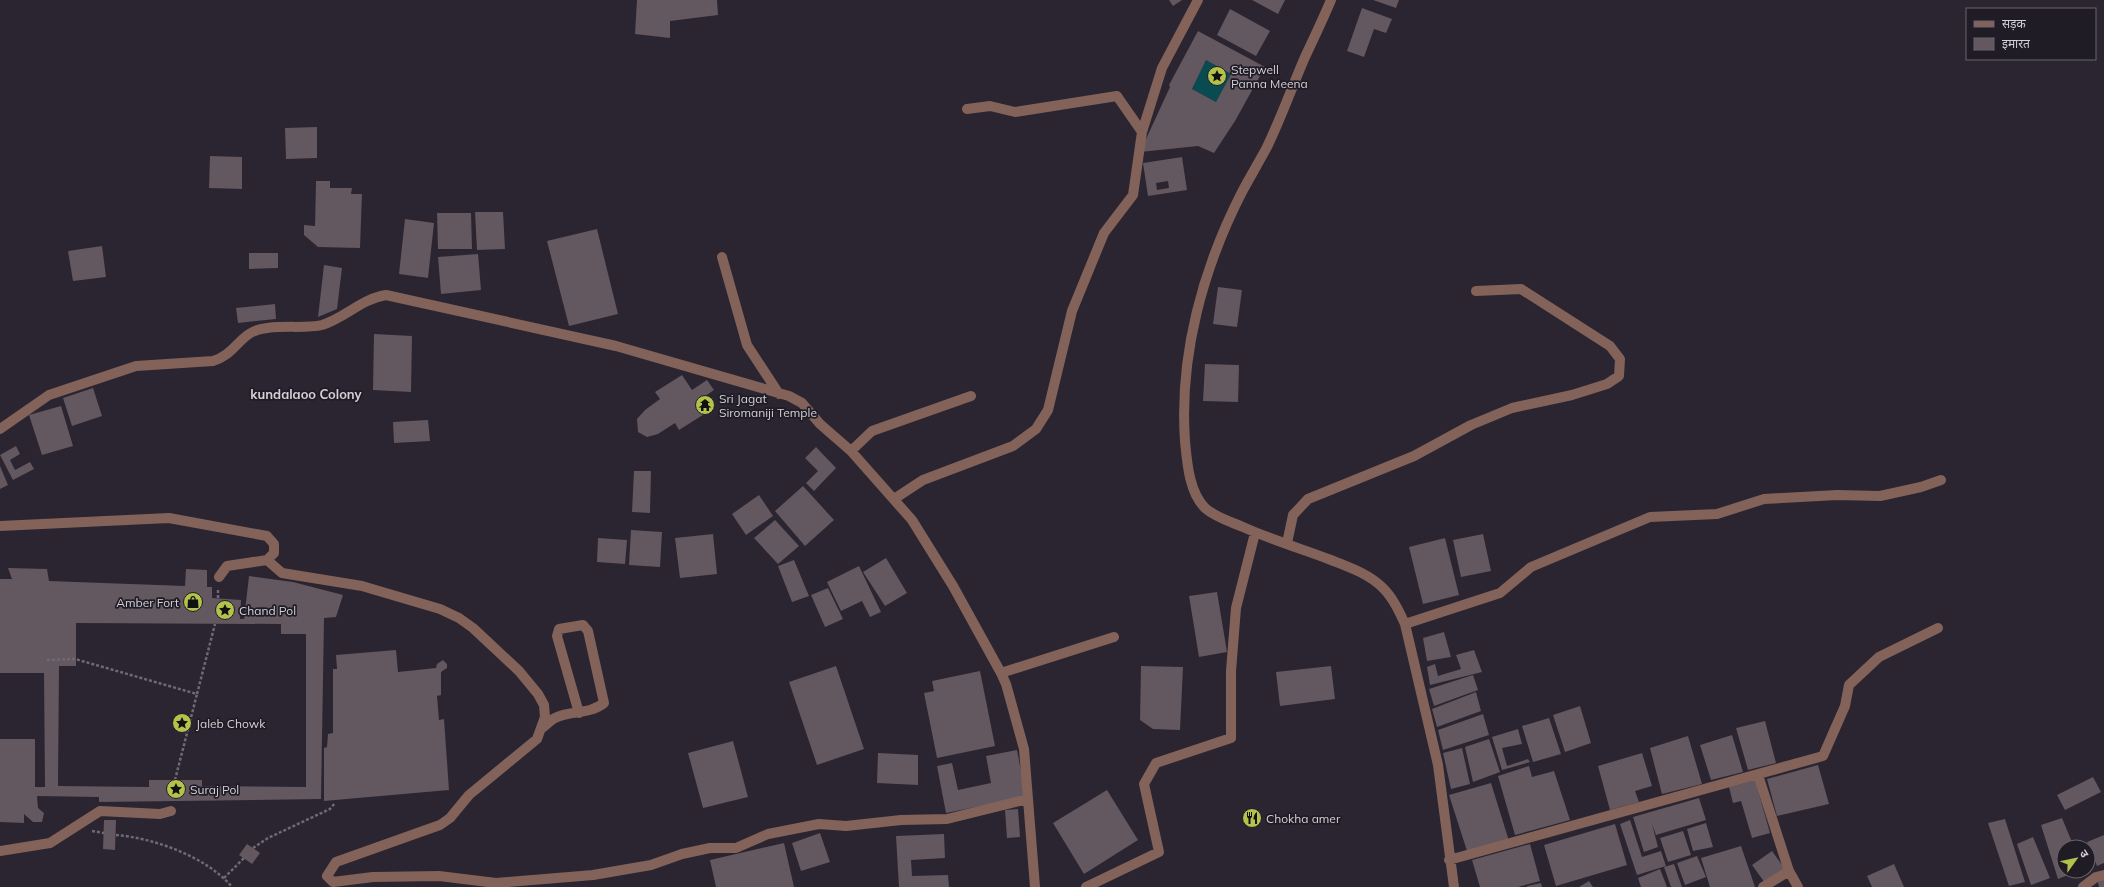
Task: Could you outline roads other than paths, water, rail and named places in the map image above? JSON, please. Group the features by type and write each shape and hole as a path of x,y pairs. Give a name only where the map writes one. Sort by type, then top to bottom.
{"street":[{"path":"894,499 923,480 1013,446 1036,429 1048,410 1072,311 1104,233 1133,194 1142,132 1162,68 1198,0"},
{"path":"1331,0 1288,102 1266,148 1242,192 1215,256 1196,318 1187,362 1184,424 1189,470 1198,498 1205,508 1216,515 1255,533 1287,543 1346,566 1374,580 1390,596 1405,624 1438,765 1449,860 1454,887"},
{"path":"967,109 990,106 1014,112 1117,96 1142,132"},
{"path":"722,257 747,345 780,394"},
{"path":"1287,543 1293,515 1308,499 1414,456 1470,425 1512,408 1572,395 1607,384 1619,376 1620,359 1610,346 1521,290 1476,291"},
{"path":"0,429 49,396 136,366 213,361 224,358 249,334 259,330 321,325 334,320 359,304 376,297 386,295 616,346 780,394 802,403 820,424 852,451 912,520 949,579 1001,673 1006,684 1024,749 1035,887"},
{"path":"852,451 872,431 971,396"},
{"path":"1405,624 1500,594 1531,567 1650,517 1717,514 1764,499 1837,495 1880,496 1921,487 1942,480"},
{"path":"0,526 169,518 267,536 274,544 274,553 267,560 227,566 219,577"},
{"path":"1086,887 1159,852 1144,784 1156,763 1231,738 1231,671 1236,608 1255,533"},
{"path":"267,560 282,573 362,586 440,609 459,618 473,628 510,662 538,694 544,705 545,716 537,739 527,749 469,795 450,818 440,825 336,862 327,876 332,882 373,877 439,876 496,883 593,874 651,865 682,854 710,848 736,848 768,834 819,824 846,826 901,820 947,818 1028,800"},
{"path":"542,728 556,718 579,713 598,708 604,704 588,631 583,625 559,629 557,636 579,713"},
{"path":"1449,860 1823,756 1845,706 1849,685 1879,657 1938,628"},
{"path":"1001,673 1114,637"},
{"path":"1758,775 1789,871 1798,887"},
{"path":"0,851 50,843 100,811 160,814 171,811"},
{"path":"1764,887 1789,871"},
{"path":"2083,887 2096,877 2104,875"}],"water":[{"path":"1206,60 1231,74 1216,102 1192,89"}],"place":[{"name":"Stepwell Panna Meena","path":"1217,76"},
{"name":"Sri Jagat Siromaniji Temple","path":"705,405"},
{"name":"Amber Fort","path":"193,602"},
{"name":"Chand Pol","path":"225,610"},
{"name":"Jaleb Chowk","path":"182,723"},
{"name":"Suraj Pol","path":"176,789"},
{"name":"Chokha amer","path":"1252,818"}],"district":[{"name":"kundalaoo Colony","path":"306,394"}]}
